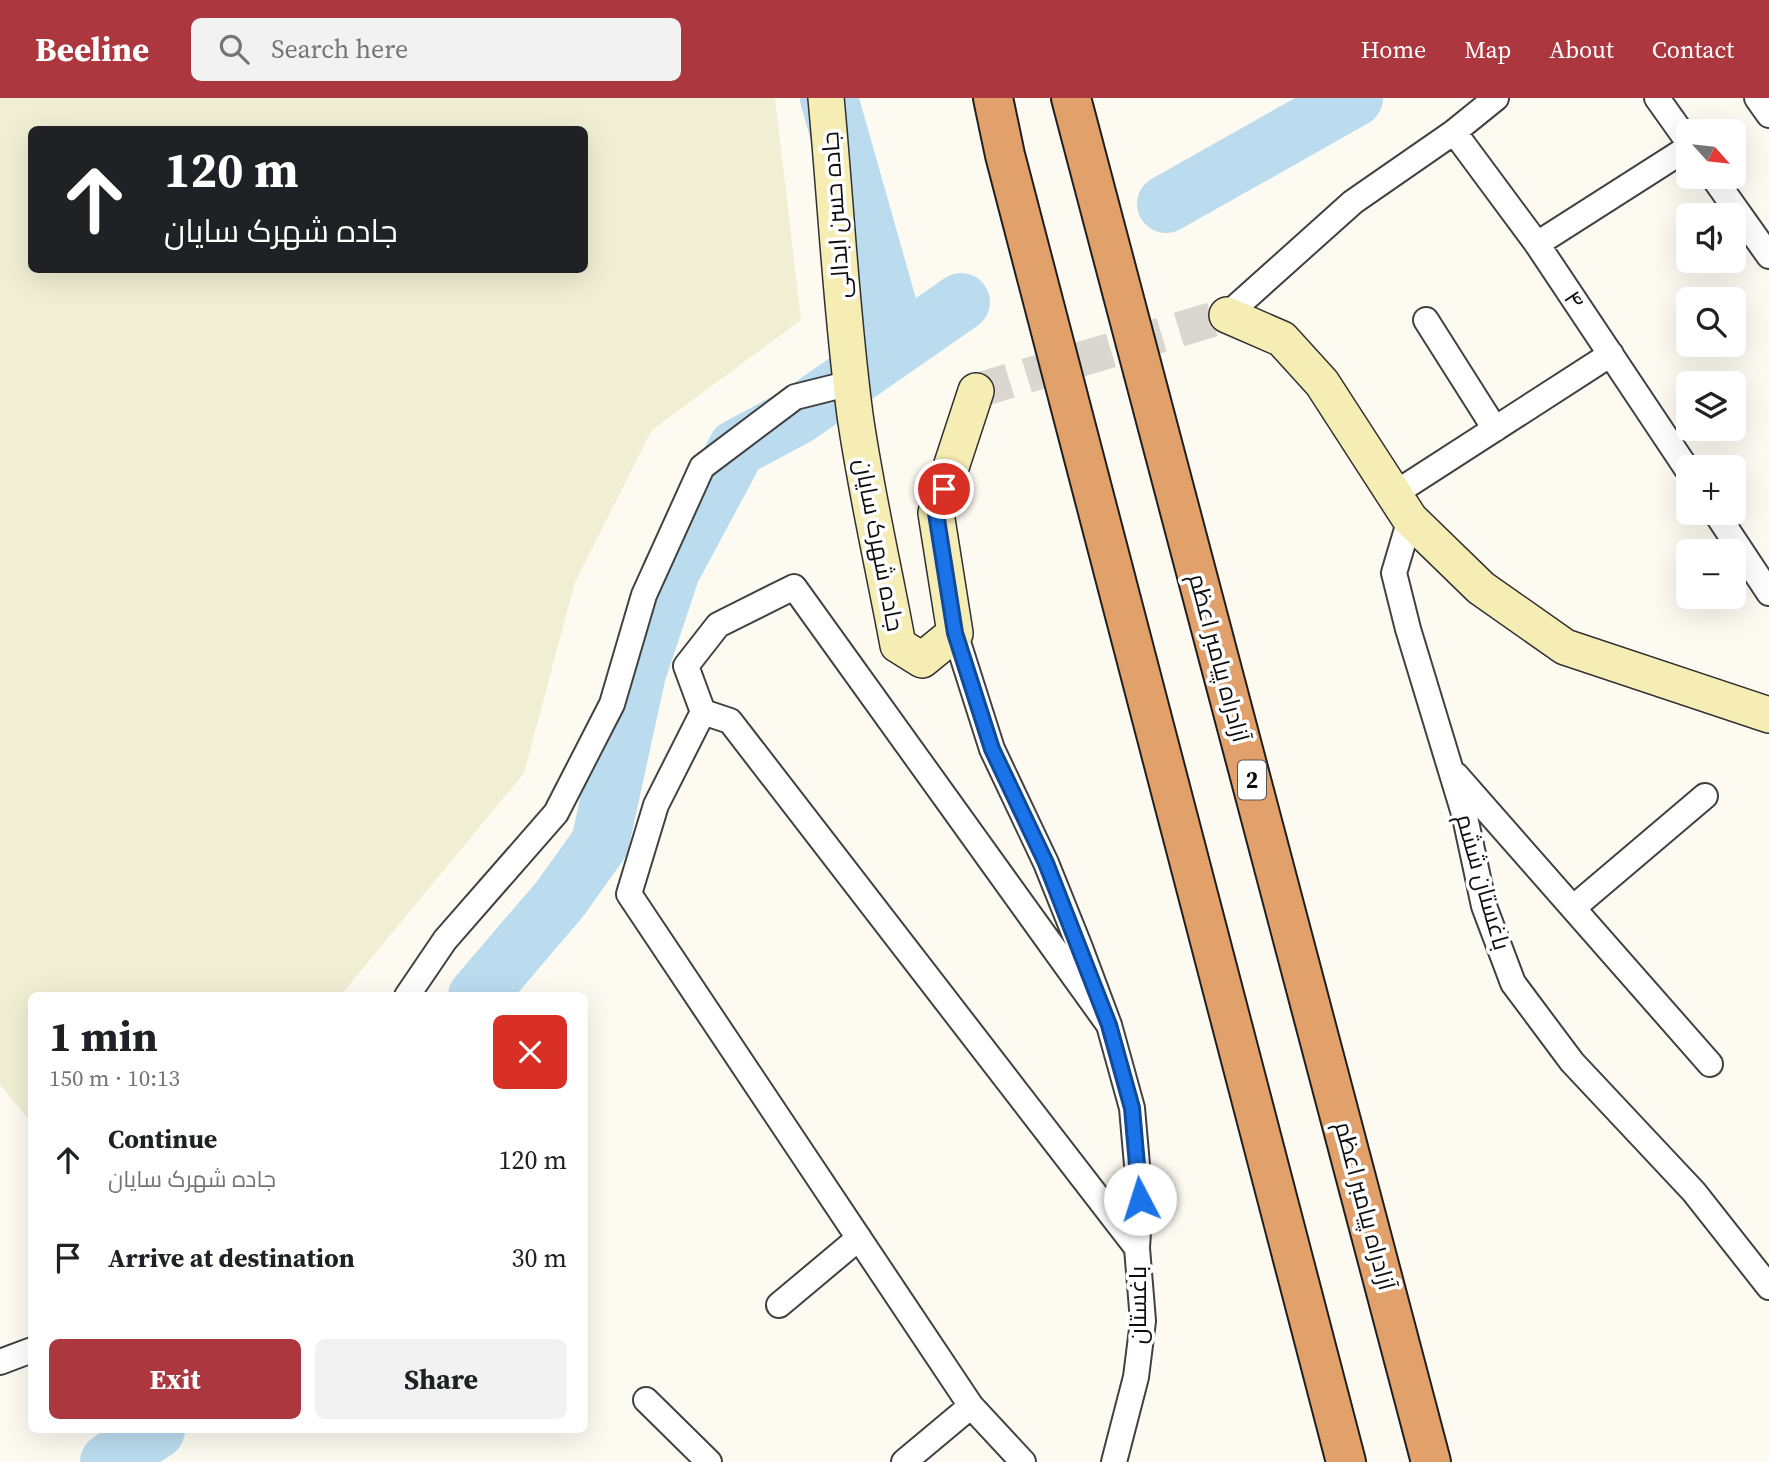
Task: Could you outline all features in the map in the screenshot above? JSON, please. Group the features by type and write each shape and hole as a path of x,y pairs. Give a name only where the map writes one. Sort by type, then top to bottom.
{"highway":[{"path":"993,98 1346,1462"},
{"name":"آزادراه پیامبر اعظم","path":"1071,98 1431,1462"}],"street":[{"name":"جاده حسن ابدالی","path":"826,98 844,332 856,419"},
{"path":"1496,98 1454,132 1353,202 1227,315 1283,339 1322,383 1402,507 1481,588 1565,647 1769,715"},
{"path":"1657,98 1676,126"},
{"path":"1758,98 1769,115"},
{"name":"۴","path":"1454,132 1537,244 1678,455"},
{"path":"1537,244 1676,153"},
{"path":"1721,189 1769,257"},
{"path":"1426,320 1495,429"},
{"path":"1402,507 1495,429 1611,354"},
{"path":"410,992 445,940 556,813 612,705 644,595 702,467 794,397 851,383"},
{"path":"955,633 936,513 976,391"},
{"name":"جاده شهرک سایان","path":"856,419 898,645 922,660 955,633"},
{"name":"باغستان ششم","path":"1402,507 1394,573 1408,629 1465,817 1484,906 1513,983 1572,1062 1694,1192 1769,1287"},
{"path":"1724,525 1769,593"},
{"path":"1023,1462 971,1406 629,894 656,805 703,712 686,666 718,625 794,587 1109,1025"},
{"name":"باغستان","path":"955,633 992,749 1046,863 1109,1025 1132,1108 1140,1199 1137,1248 1143,1321 1136,1377 1114,1462"},
{"path":"703,712 730,722 1137,1248"},
{"path":"1451,769 1710,1064"},
{"path":"1573,908 1705,796"},
{"path":"779,1305 859,1238"},
{"path":"0,1362 28,1352"},
{"path":"646,1401 709,1462"},
{"path":"904,1462 971,1406"}],"shaded area":[{"path":"0,98 775,98 801,320 652,430 575,582 524,773 343,992 28,992 28,1118 0,1085"}],"waterway":[{"path":"829,98 899,345"},
{"path":"1166,204 1354,98"},
{"path":"480,992 560,899 600,843 637,673 671,571 737,448 797,416 961,302"},
{"path":"109,1462 152,1433"}],"tunnel":[{"path":"976,391 1227,315"}],"route":[{"path":"944,489 936,513 955,633 992,749 1046,863 1109,1025 1132,1108 1140,1199"}]}
